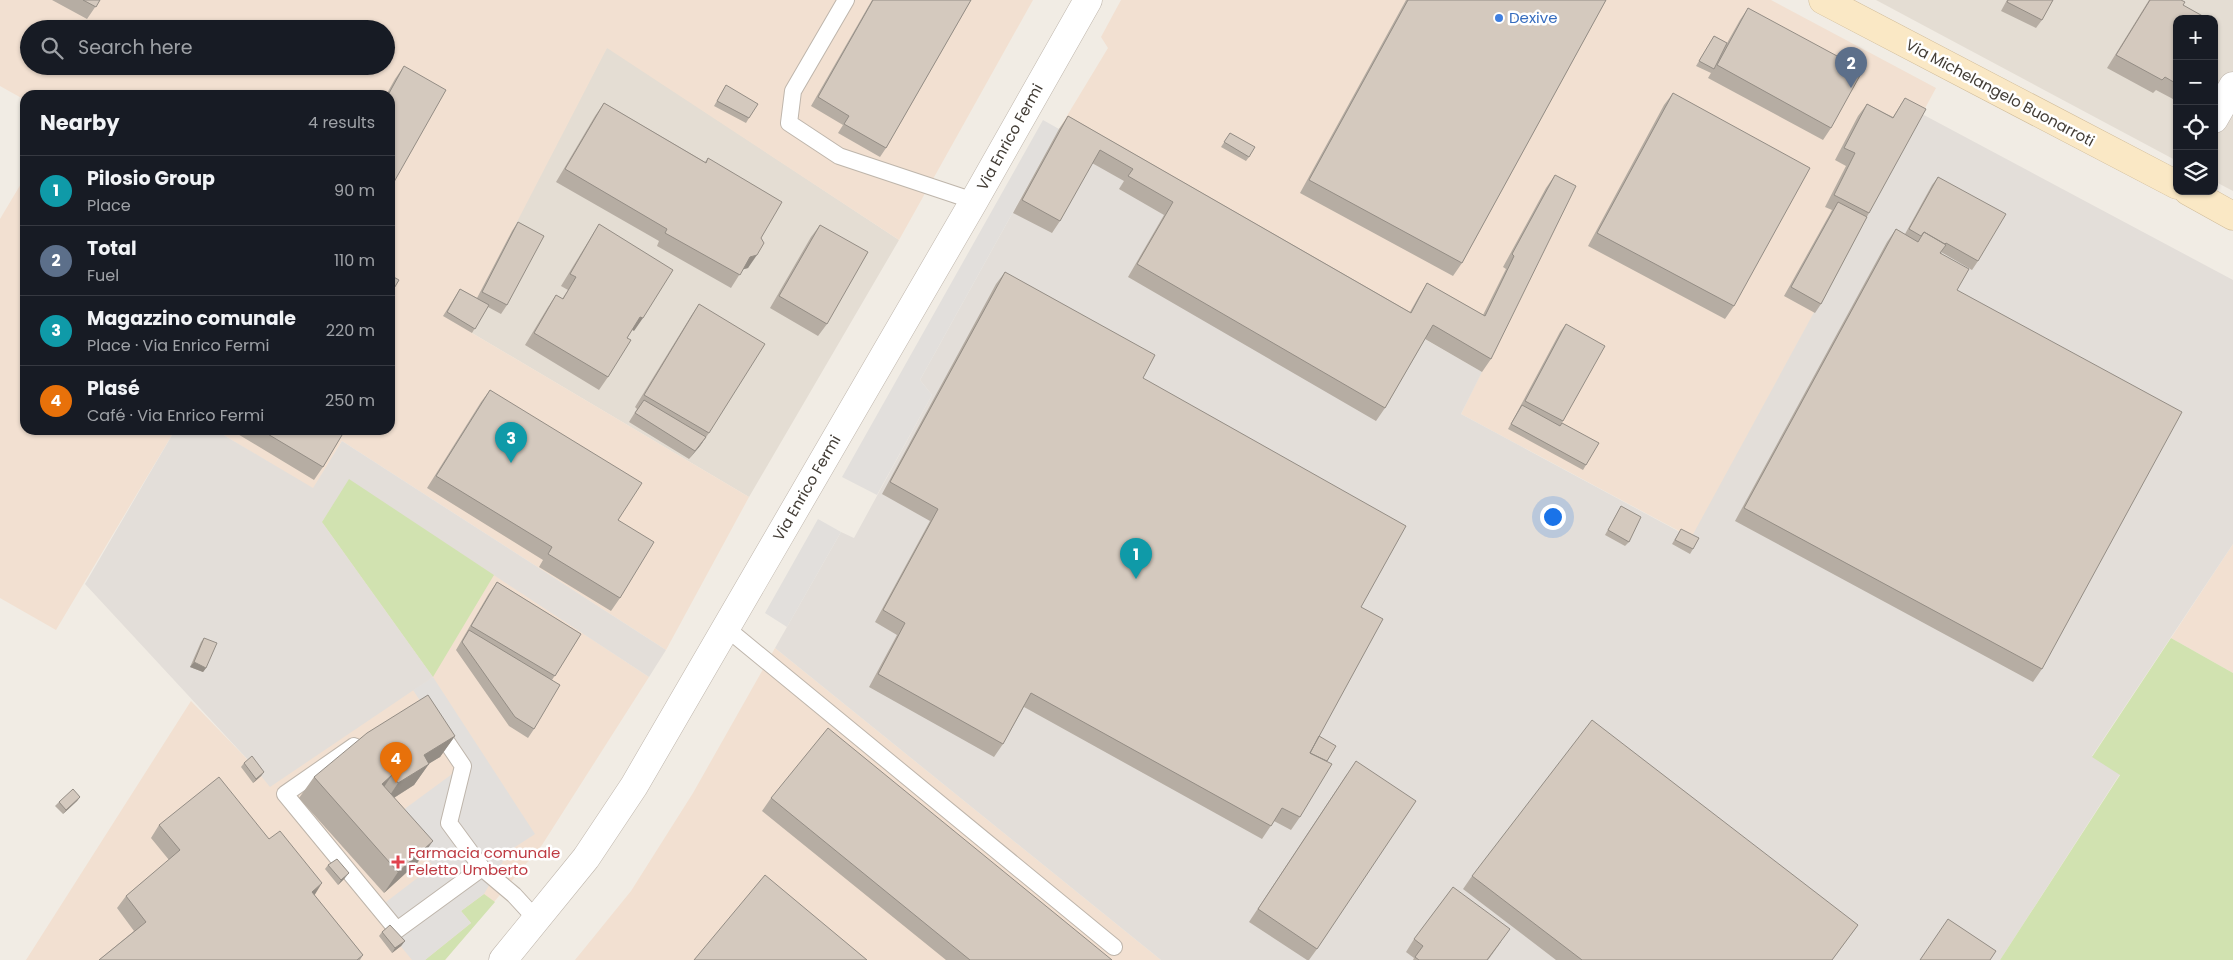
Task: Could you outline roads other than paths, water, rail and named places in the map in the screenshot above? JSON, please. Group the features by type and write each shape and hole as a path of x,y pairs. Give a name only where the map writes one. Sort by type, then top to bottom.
{"street":[{"name":"Via Enrico Fermi","path":"503,960 586,858 634,786 974,201 1088,0"},
{"name":"Via Michelangelo Buonarroti","path":"1823,0 2173,183"},
{"path":"2218,112 2233,86"},
{"path":"2195,195 2233,216"}],"lane":[{"path":"846,0 793,91 789,123 839,156 974,201"},
{"path":"725,627 1114,948"},
{"path":"425,709 463,766 449,824 482,868 514,895 537,920"},
{"path":"364,739 285,794 397,930 482,868"}],"place":[{"name":"Dexive","path":"1499,18"},
{"name":"Total","path":"1851,88"},
{"name":"Magazzino comunale","path":"511,463"},
{"name":"Pilosio Group","path":"1136,579"},
{"name":"Plasé","path":"396,783"},
{"name":"Farmacia comunale Feletto Umberto","path":"398,862"}]}
